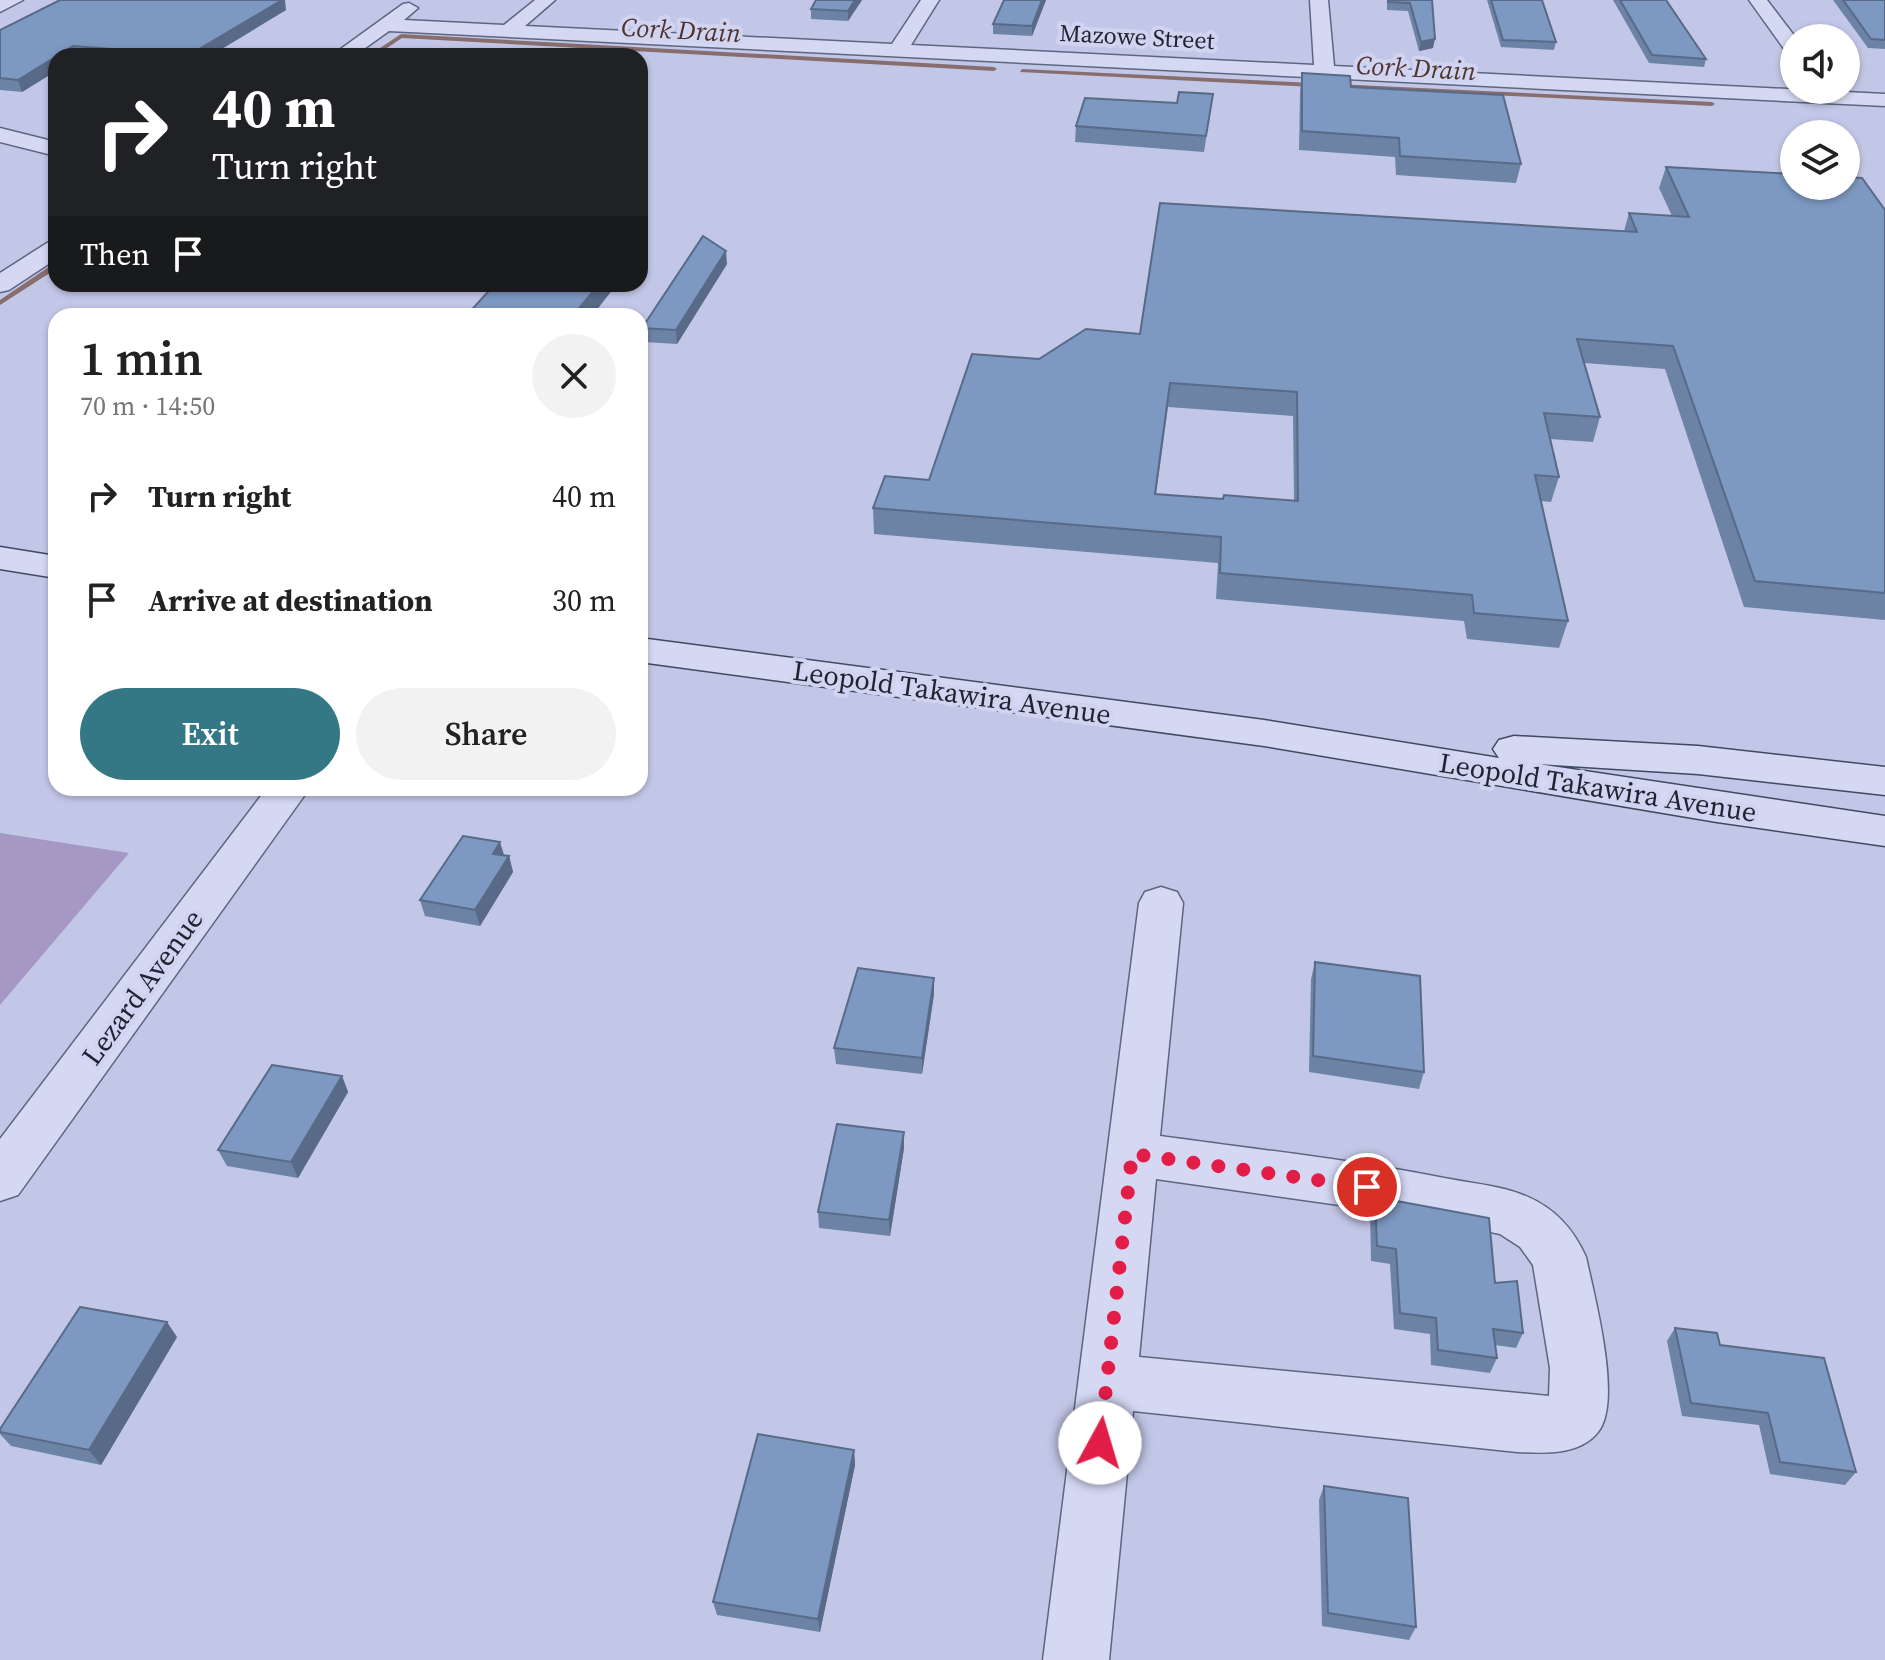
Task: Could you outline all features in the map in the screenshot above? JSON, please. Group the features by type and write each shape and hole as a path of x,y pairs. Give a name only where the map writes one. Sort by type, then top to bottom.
{"main road":[{"path":"0,558 48,566"},
{"name":"Leopold Takawira Avenue","path":"648,651 1264,733 1717,807 1885,831"},
{"name":"Leopold Takawira Avenue","path":"1264,733 1698,760 1885,781"}],"street":[{"path":"0,7 14,0"},
{"path":"353,48 419,0"},
{"path":"507,32 546,0"},
{"path":"898,50 930,0"},
{"path":"1319,0 1324,73"},
{"path":"1758,0 1780,30"},
{"name":"Mazowe Street","path":"386,25 1324,73 1780,92"},
{"name":"Mazowe Street","path":"1860,97 1885,100"},
{"path":"0,135 48,147"},
{"path":"0,284 48,253"},
{"name":"Lezard Avenue","path":"0,1179 283,796"},
{"path":"1076,1660 1161,903"},
{"path":"1107,1381 1517,1424 1557,1425 1577,1413 1579,1368 1559,1257 1539,1231 1512,1214 1396,1191 1132,1154"}],"shaded area":[{"path":"0,833 129,853 0,1005"}],"building":[{"path":"60,0 282,0 201,48 48,48 48,61 18,80 0,78 0,30"},
{"path":"816,0 855,0 848,11 811,9"},
{"path":"1004,0 1042,0 1032,26 993,24"},
{"path":"1388,0 1432,0 1435,39 1421,42 1410,3"},
{"path":"1491,0 1542,0 1556,42 1503,40"},
{"path":"1620,0 1666,0 1706,59 1652,55"},
{"path":"1843,0 1885,0 1885,40 1871,39"},
{"path":"1302,73 1350,76 1351,87 1503,95 1521,164 1400,156 1399,138 1302,131"},
{"path":"1179,92 1213,94 1206,136 1076,126 1085,98 1177,103"},
{"path":"1666,167 1780,173 1780,200 1860,200 1862,178 1885,210 1885,593 1755,581 1673,346 1577,339 1600,417 1544,413 1559,477 1535,475 1568,621 1474,613 1472,595 1220,573 1221,537 873,508 885,476 929,480 972,354 1039,359 1086,329 1140,334 1160,203 1637,232 1629,213 1689,217","holes":["1170,383 1297,392 1298,501 1155,494"]},
{"path":"703,236 726,251 676,330 648,328 648,319"},
{"path":"488,292 592,292 580,308 473,308"},
{"path":"463,836 500,842 493,854 509,856 475,910 420,900"},
{"path":"1315,962 1420,976 1424,1072 1313,1056"},
{"path":"858,968 934,978 922,1058 834,1048"},
{"path":"272,1065 342,1076 291,1162 218,1150"},
{"path":"837,1124 904,1132 889,1220 818,1212"},
{"path":"1375,1197 1489,1218 1495,1283 1517,1281 1523,1333 1493,1329 1497,1358 1438,1350 1436,1318 1400,1313 1396,1249 1377,1246"},
{"path":"80,1307 167,1322 89,1450 0,1432 0,1429"},
{"path":"1675,1328 1717,1333 1720,1345 1824,1358 1856,1472 1780,1462 1768,1413 1691,1403"},
{"path":"758,1434 854,1450 818,1619 713,1602"},
{"path":"1324,1486 1408,1498 1416,1627 1328,1613"}],"waterway":[{"name":"Cork Drain","path":"383,48 401,36 617,48"},
{"name":"Cork Drain","path":"648,50 994,69"},
{"name":"Cork Drain","path":"1022,71 1313,85"},
{"name":"Cork Drain","path":"1336,86 1712,104"},
{"name":"Cork Drain","path":"0,303 48,271"}],"route":[{"path":"1100,1443 1132,1154 1367,1187"}]}
